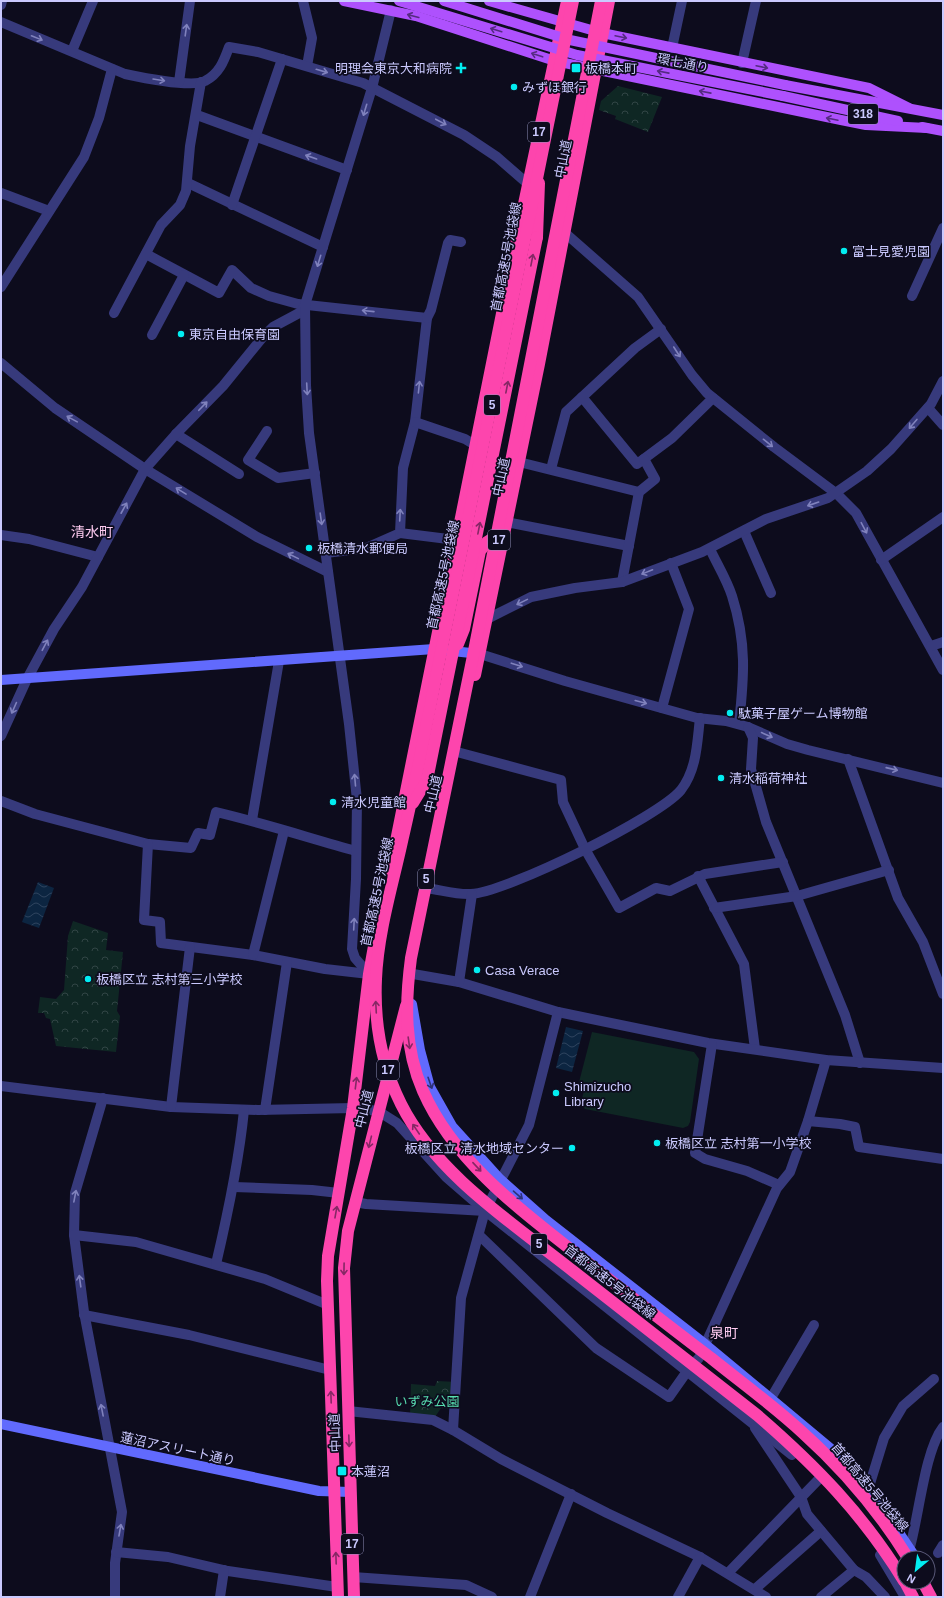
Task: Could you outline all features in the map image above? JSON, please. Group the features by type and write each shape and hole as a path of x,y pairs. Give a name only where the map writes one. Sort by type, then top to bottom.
{"highway":[{"name":"中山道","path":"337,1592 328,1305 328,1256 354,1108 369,974 528,184 567,1"},
{"name":"首都高速5号池袋線","path":"573,1 525,231 497,382 410,809 383,924 376,978 376,993 378,1025 384,1057 394,1090 411,1122 440,1158 481,1198 757,1415 793,1446 820,1472 848,1503 888,1555 896,1568"},
{"name":"首都高速5号池袋線","path":"601,1 474,651 411,958 406,1008 410,1054 418,1080 429,1104 456,1144 479,1170 530,1216 767,1402 804,1434 857,1490 907,1550"},
{"name":"中山道","path":"354,1597 344,1268 348,1231 410,990 426,888 480,654 564,232 594,69 609,1"},
{"name":"5","path":"410,809 427,780 537,237 542,117"},
{"name":"17","path":"411,958 480,645 578,136 585,122"},
{"path":"411,766 423,759 429,752 450,658 461,640 480,551 487,542 506,526"}],"main road":[{"path":"344,1 416,16 555,61 866,125 927,128"},
{"name":"環七通り","path":"399,1 577,55 783,96 943,131"},
{"name":"環七通り","path":"444,1 570,40 785,86 943,115"},
{"path":"491,1 562,23 602,33 869,88 909,108"}],"street":[{"path":"1,5 2,1"},
{"path":"72,51 93,1"},
{"path":"179,82 190,1"},
{"path":"303,1 312,38 307,66"},
{"path":"672,48 682,1"},
{"path":"742,63 756,1"},
{"path":"1,736 27,679 54,629 82,587 145,469 176,434 223,386 262,338 273,327 301,312 306,304 372,88 390,10"},
{"path":"1,22 112,68 138,77 179,82 201,82 218,71 224,62 229,47 258,52 363,83 464,135 497,157 528,184"},
{"path":"232,204 282,60"},
{"path":"1,287 84,157 99,118 112,68"},
{"path":"114,313 161,225 180,204 188,183 190,146 201,82"},
{"path":"196,115 255,138 348,170"},
{"path":"188,183 324,247"},
{"path":"1,193 49,211"},
{"path":"912,296 943,228"},
{"path":"564,232 638,296 692,375 713,398 774,447 837,494 856,513 943,670"},
{"path":"400,533 402,468 415,422 427,318 431,310 448,243 450,240 461,242"},
{"path":"146,254 219,293 232,270 251,288 269,296 306,304 427,318"},
{"path":"152,335 184,275"},
{"path":"306,304 306,385 309,433 350,724 357,800 356,879 352,949 355,958 369,974"},
{"path":"551,469 566,412 635,348 661,329"},
{"path":"1,363 54,408 145,469 257,537 328,572"},
{"path":"487,619 532,597 575,588 622,582 710,548 766,519 837,494 891,450 928,408 943,381"},
{"path":"582,397 637,464 672,438 713,398"},
{"path":"928,408 943,425"},
{"path":"415,422 465,439 475,445"},
{"path":"267,430 248,460 278,478 315,474"},
{"path":"176,434 239,474"},
{"path":"622,582 638,492 655,479 644,459"},
{"path":"519,462 638,492"},
{"path":"881,560 943,517"},
{"path":"506,526 628,546"},
{"path":"744,531 771,592"},
{"path":"326,553 366,548 400,533 456,540"},
{"path":"1,535 29,539 98,557"},
{"path":"710,548 732,594 741,628 744,670 744,725 753,738 751,769 755,787 766,822 844,1016 860,1063"},
{"path":"662,708 689,609 671,563"},
{"path":"931,646 943,642"},
{"path":"1,680 434,649 454,650 480,654 565,681 700,718 744,725 787,744 943,783"},
{"path":"252,820 279,661"},
{"path":"426,888 472,894 499,887 552,866 648,815 672,800 682,789 693,768 700,718"},
{"path":"457,752 561,780 563,802 585,849 619,908 656,888 670,891 698,876 705,874 783,862"},
{"path":"848,759 898,898 923,942 943,994"},
{"path":"1,801 35,814 148,844 191,848 198,833 210,835 216,812 252,820 284,832 356,851"},
{"path":"253,955 284,832"},
{"path":"148,844 144,920 160,922 161,943 253,955 325,969 369,974"},
{"path":"714,908 797,896 889,870"},
{"path":"698,876 744,964 755,1049"},
{"path":"459,982 472,894"},
{"path":"171,1106 190,947"},
{"path":"265,1110 287,962"},
{"path":"413,974 459,982 558,1012 712,1044 826,1060 943,1068"},
{"path":"410,990 419,1043 430,1087 452,1126 500,1179 546,1220 705,1344 835,1452 868,1490 908,1550"},
{"path":"453,1430 461,1298 485,1211 500,1179 529,1125 558,1012"},
{"path":"712,1044 695,1153 705,1159 753,1173 779,1186"},
{"path":"479,1235 596,1348 669,1397 688,1370 699,1358 779,1186 790,1172 808,1121 826,1060"},
{"path":"1,1086 171,1106 244,1110 354,1108 378,1111 397,1123 446,1177 485,1211 784,1447 819,1479 858,1523 886,1563 905,1597"},
{"path":"103,1098 75,1193 74,1235 84,1315 122,1517 116,1552 114,1597"},
{"path":"216,1264 234,1187 241,1145 244,1110"},
{"path":"808,1121 855,1127 859,1147 943,1159"},
{"path":"234,1187 312,1190 339,1193"},
{"path":"355,1202 366,1204 485,1211"},
{"path":"74,1235 136,1242 216,1264 265,1279 328,1305"},
{"path":"84,1315 189,1334 330,1370"},
{"path":"771,1398 814,1325"},
{"path":"868,1490 884,1438 903,1406 934,1379"},
{"path":"348,1411 433,1420 453,1430 501,1459 700,1557 766,1597"},
{"path":"749,1419 801,1497 807,1514 854,1570 866,1577 886,1597"},
{"name":"蓮沼アスリート通り","path":"1,1424 319,1492 350,1492"},
{"path":"909,1550 931,1455 938,1433 943,1427"},
{"path":"728,1573 819,1479"},
{"path":"530,1597 571,1494"},
{"path":"755,1589 821,1531"},
{"path":"116,1552 168,1557 224,1570 337,1592"},
{"path":"678,1597 700,1557"},
{"path":"220,1597 224,1570"},
{"path":"821,1597 854,1570"},
{"path":"353,1577 466,1585 492,1597"}],"green space":[{"path":"618,86 662,97 648,132 615,119 616,116 599,110 601,101"},
{"path":"73,921 108,933 106,950 123,952 117,1011 120,1016 116,1052 56,1046 50,1019 46,1018 44,1013 38,1013 40,997 56,999 64,990 68,936"},
{"path":"592,1032 694,1052 699,1059 690,1122 688,1126 683,1128 585,1109 582,1102 585,1088 578,1086"},
{"name":"いずみ公園","path":"437,1381 456,1382 454,1409 441,1408 433,1420 410,1418 411,1384 435,1386"}],"water":[{"path":"38,882 54,888 39,928 22,922"},
{"path":"566,1027 583,1031 572,1072 556,1068"}],"place":[{"name":"明理会東京大和病院","path":"461,68"},
{"name":"板橋本町","path":"576,68"},
{"name":"みずほ銀行","path":"514,87"},
{"name":"富士見愛児園","path":"844,251"},
{"name":"東京自由保育園","path":"181,334"},
{"name":"板橋清水郵便局","path":"309,548"},
{"name":"駄菓子屋ゲーム博物館","path":"730,713"},
{"name":"清水稲荷神社","path":"721,778"},
{"name":"清水児童館","path":"333,802"},
{"name":"Casa Verace","path":"477,970"},
{"name":"板橋区立 志村第三小学校","path":"88,979"},
{"name":"Shimizucho Library","path":"556,1093"},
{"name":"板橋区立 志村第一小学校","path":"657,1143"},
{"name":"板橋区立 清水地域センター","path":"572,1148"},
{"name":"本蓮沼","path":"342,1471"}],"district":[{"name":"清水町","path":"92,532"},
{"name":"泉町","path":"724,1333"}]}
